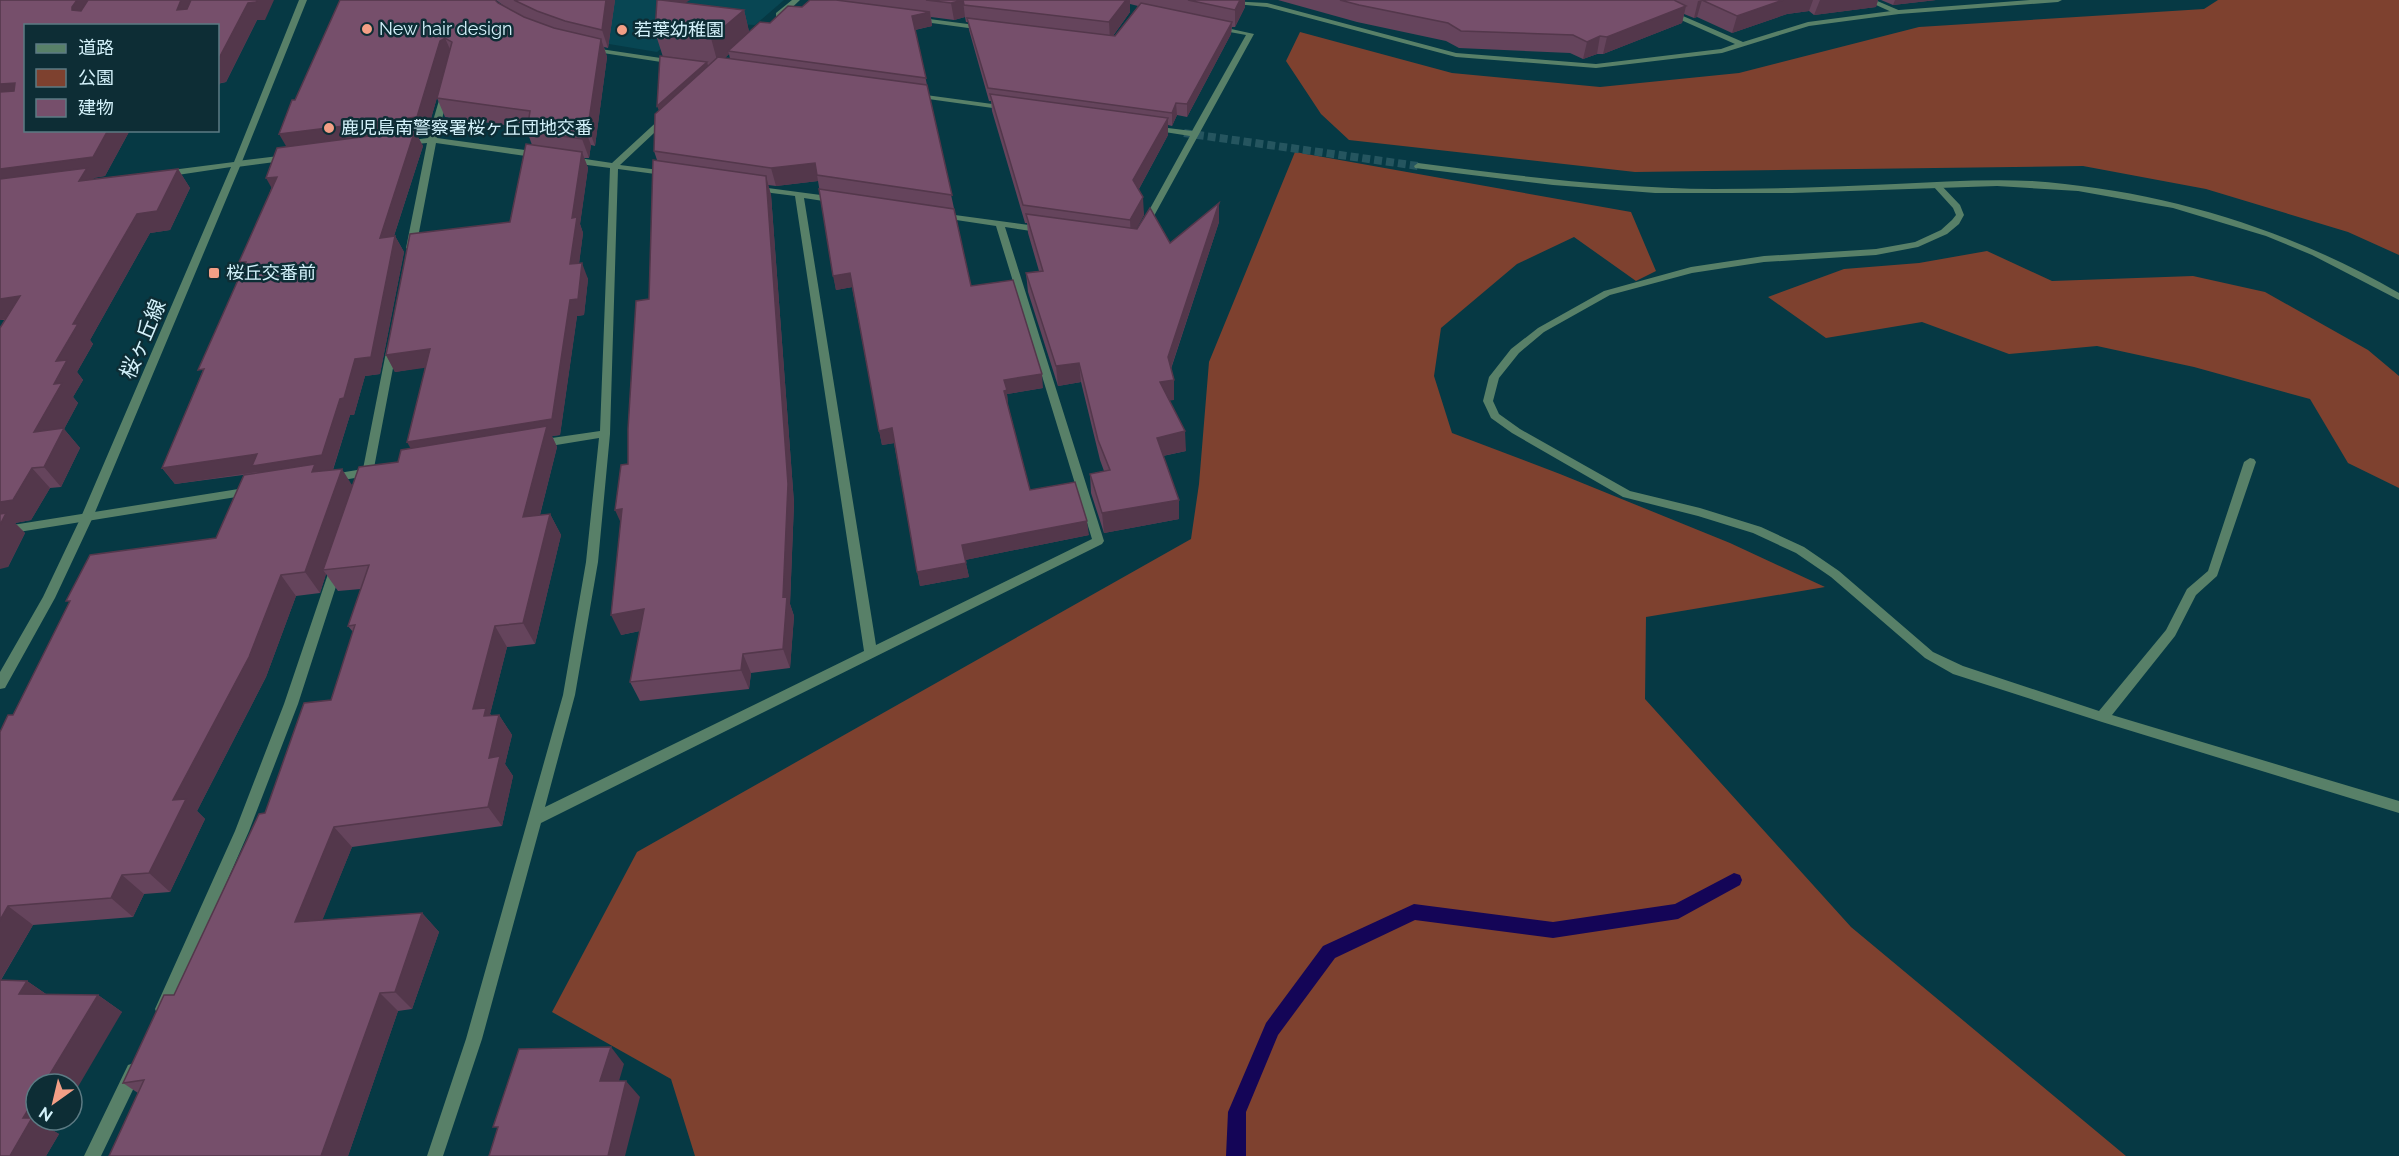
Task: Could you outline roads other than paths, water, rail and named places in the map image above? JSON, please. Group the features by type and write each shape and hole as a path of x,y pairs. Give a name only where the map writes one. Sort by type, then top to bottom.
{"street":[{"name":"桜ヶ丘線","path":"0,684 49,598 87,517 237,164 303,0"},
{"path":"1214,0 1267,5 1456,56 1596,66 1722,51 1808,24 1899,12 2058,0"},
{"path":"1267,5 1282,0"},
{"path":"1640,0 1743,45"},
{"path":"1869,0 1899,12"},
{"path":"768,26 797,3"},
{"path":"910,19 994,29"},
{"path":"1140,234 1250,34 1205,25"},
{"path":"584,47 607,53 686,64"},
{"path":"408,266 432,140 448,83"},
{"path":"910,95 1017,110"},
{"path":"435,1156 474,1039 536,819 571,684 592,562 605,434 614,166 679,106"},
{"path":"1148,128 1195,134"},
{"path":"399,144 432,140 546,156"},
{"path":"149,176 299,156"},
{"path":"557,158 672,175"},
{"path":"1418,166 1595,186 1674,191 1779,192 2039,185 2097,191 2166,204 2212,216 2279,239 2361,276 2399,297"},
{"path":"741,185 846,201"},
{"path":"1937,186 1957,207 1960,215 1956,222 1944,232 1918,244 1876,252 1764,259 1691,270 1607,293 1541,330 1515,351 1494,377 1488,401 1495,416 1516,431 1627,494 1700,512 1757,530 1800,550 1835,574 1929,655 1958,670 2102,717 2399,807"},
{"path":"799,194 871,654"},
{"path":"929,213 1056,232"},
{"path":"536,819 1098,541 1000,224"},
{"path":"361,494 374,471 395,334"},
{"path":"522,447 605,434"},
{"path":"2102,717 2171,633 2191,592 2213,573 2250,462"},
{"path":"322,479 374,471"},
{"path":"0,531 264,489"},
{"path":"158,1019 246,820 291,704 339,560"},
{"path":"92,1156 139,1061"}],"waterway":[{"path":"1236,1156 1237,1112 1272,1029 1329,952 1414,912 1553,930 1678,911 1734,880"}],"tunnel":[{"path":"1184,133 1418,166"}],"place":[{"name":"New hair design","path":"367,29"},
{"name":"若葉幼稚園","path":"622,30"},
{"name":"鹿児島南警察署桜ヶ丘団地交番","path":"329,128"},
{"name":"桜丘交番前","path":"214,273"}]}
